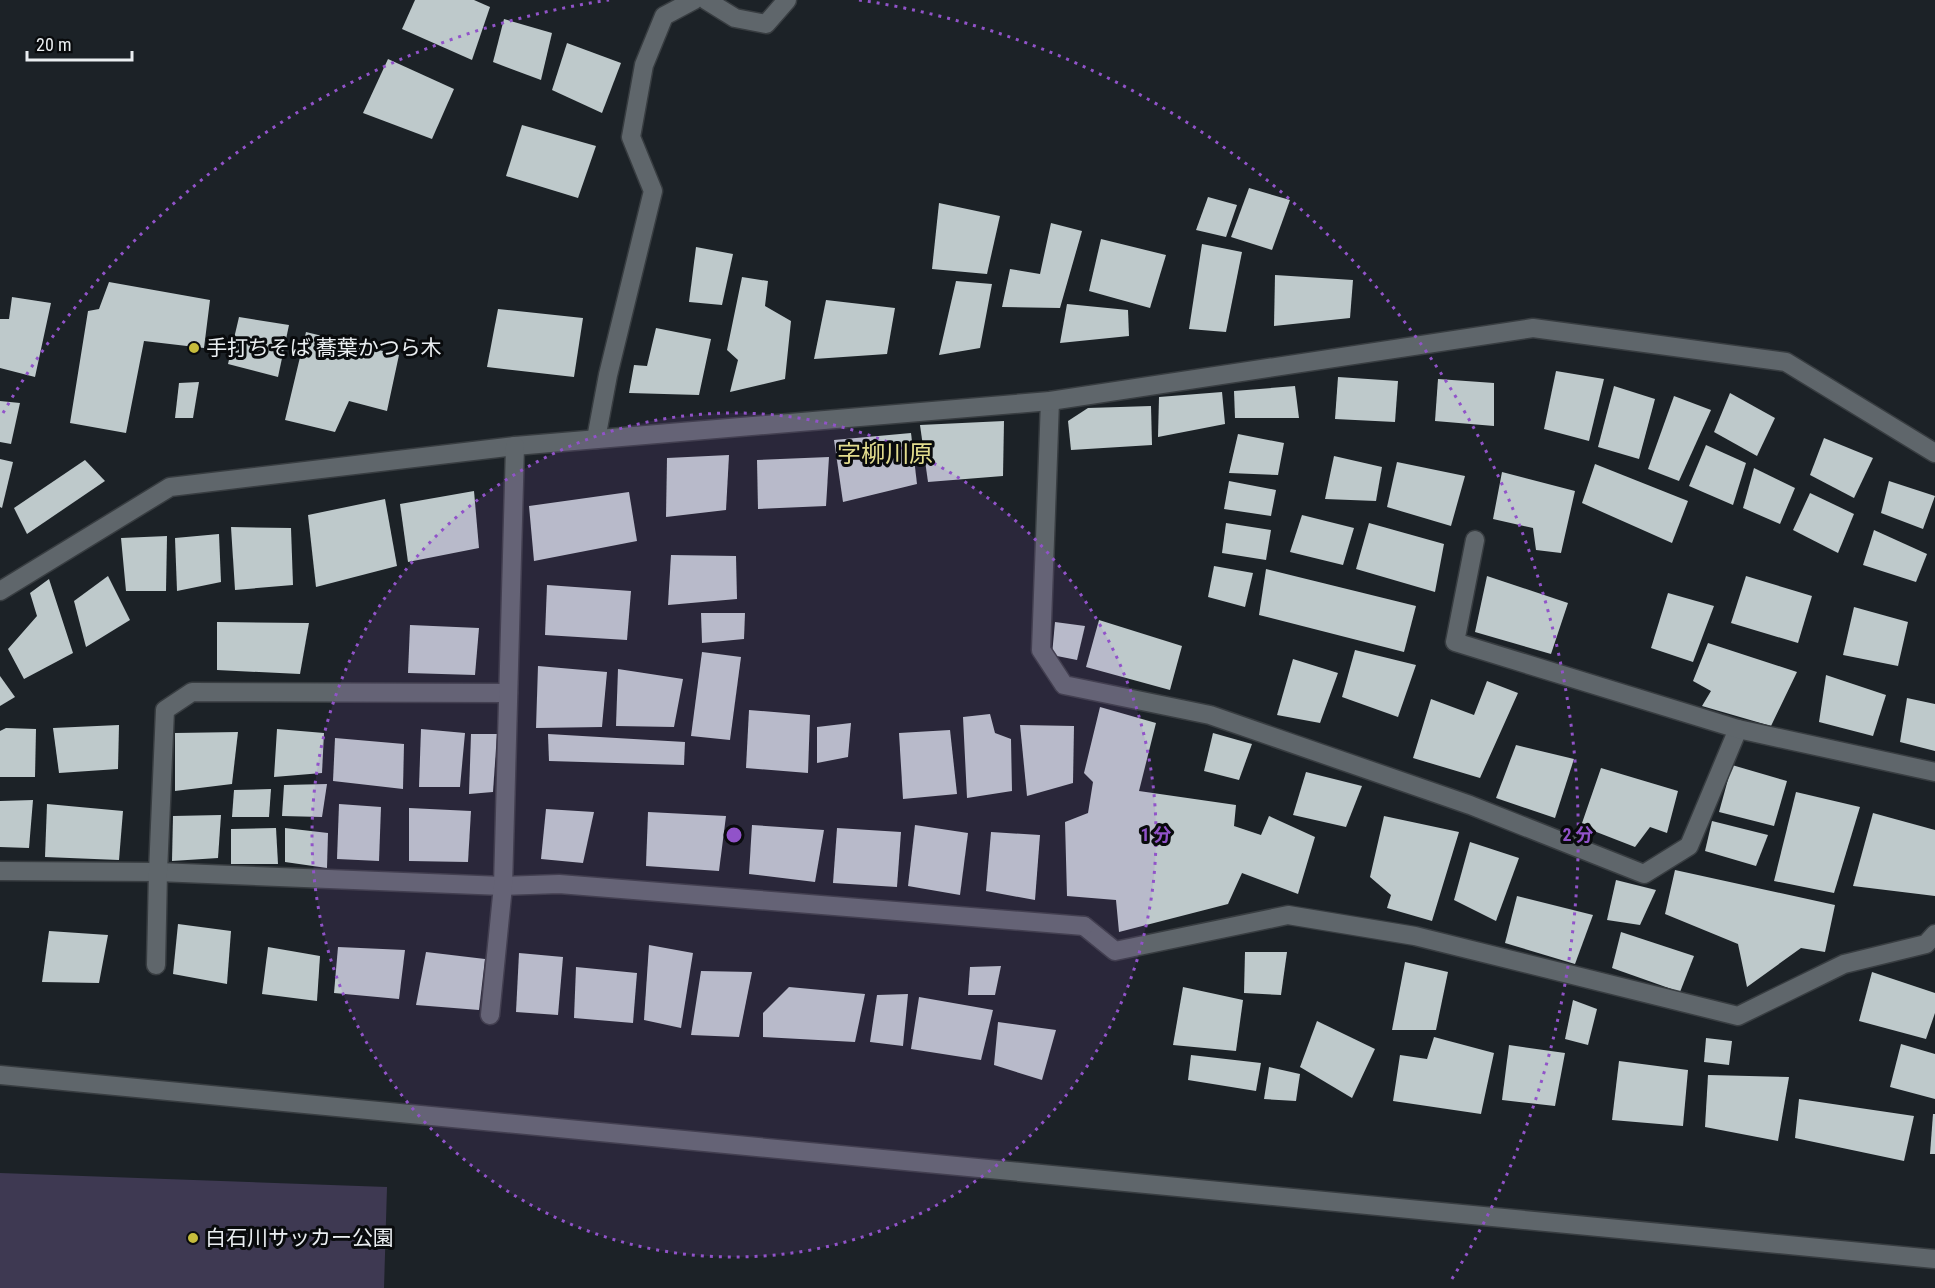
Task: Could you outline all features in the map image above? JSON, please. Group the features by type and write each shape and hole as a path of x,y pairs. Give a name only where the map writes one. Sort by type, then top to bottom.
{"street":[{"path":"596,439 608,375 653,191 632,137 644,65 664,16 694,0"},
{"path":"706,0 735,18 766,24 787,0"},
{"path":"0,591 170,487 514,446 1050,401 1533,328 1786,362 1935,453"},
{"path":"1050,401 1041,650 1064,685 1210,715 1470,805 1644,874 1689,846 1738,729"},
{"path":"490,1014 502,886 514,446"},
{"path":"1475,540 1455,642 1738,729 1935,772"},
{"path":"156,966 165,710 192,692 508,693"},
{"path":"0,871 158,872 502,886 559,884 1084,926 1115,951 1288,915 1415,936 1738,1016 1844,964 1926,944 1935,934"},
{"path":"0,1075 1935,1259"}],"shaded area":[{"name":"白石川サッカー公園","path":"0,1173 387,1187 384,1288 0,1288"}],"building":[{"path":"415,0 474,0 490,7 472,60 402,29"},
{"path":"504,19 552,33 541,80 493,62"},
{"path":"567,43 621,63 602,113 552,90"},
{"path":"388,59 454,89 432,139 363,113"},
{"path":"522,125 596,146 578,198 506,176"},
{"path":"1249,188 1290,200 1272,250 1231,237"},
{"path":"1208,197 1237,205 1226,237 1196,230"},
{"path":"939,203 1000,216 987,274 932,269"},
{"path":"1051,223 1082,231 1060,308 1002,307 1010,269 1040,274"},
{"path":"1101,239 1166,255 1150,308 1089,291"},
{"path":"1202,244 1242,252 1226,332 1189,329"},
{"path":"696,247 733,254 722,305 689,302"},
{"path":"1275,275 1353,280 1350,318 1274,326"},
{"path":"742,277 768,281 765,306 791,321 785,379 730,392 738,360 727,350"},
{"path":"956,281 992,284 980,348 939,355"},
{"path":"109,282 210,300 204,348 144,341 126,433 70,423 88,311 99,309"},
{"path":"12,297 51,303 35,377 0,368 0,319 9,319"},
{"path":"826,300 895,308 887,354 814,359"},
{"path":"1067,304 1128,310 1129,336 1060,343"},
{"path":"498,309 583,318 574,377 487,367"},
{"path":"239,317 289,325 278,377 228,364"},
{"path":"656,328 711,339 699,395 629,393 634,365 647,366"},
{"path":"306,332 399,355 387,411 349,401 335,432 285,420"},
{"path":"1556,371 1604,379 1589,441 1544,429"},
{"path":"1338,377 1398,381 1395,422 1335,419"},
{"path":"1438,379 1494,383 1494,426 1435,421"},
{"path":"199,382 193,418 175,418 179,383"},
{"path":"1295,386 1299,418 1235,418 1234,391"},
{"path":"1614,386 1655,399 1639,459 1598,447"},
{"path":"1222,392 1225,424 1158,437 1159,397"},
{"path":"1730,393 1775,418 1757,456 1714,432"},
{"path":"1674,396 1711,410 1679,481 1648,469"},
{"path":"0,401 20,403 11,444 0,442"},
{"path":"1151,406 1152,445 1071,450 1068,421 1088,408"},
{"path":"1004,421 1003,476 928,482 920,425"},
{"path":"911,433 917,484 843,502 834,440"},
{"path":"1238,434 1284,443 1278,475 1229,473"},
{"path":"1824,438 1873,458 1854,498 1810,475"},
{"path":"1706,445 1746,463 1733,505 1689,486"},
{"path":"729,455 726,510 666,517 667,458"},
{"path":"1334,456 1382,467 1376,501 1325,499"},
{"path":"829,457 826,506 758,509 757,460"},
{"path":"0,459 13,462 2,508 0,507"},
{"path":"85,460 105,481 27,534 14,508"},
{"path":"1397,462 1465,476 1451,526 1387,507"},
{"path":"1595,464 1688,501 1672,543 1582,503"},
{"path":"1754,468 1795,488 1780,524 1743,508"},
{"path":"1502,472 1575,491 1561,553 1536,550 1533,528 1493,519"},
{"path":"1229,481 1276,490 1271,516 1224,509"},
{"path":"1889,481 1935,496 1923,529 1881,513"},
{"path":"474,491 479,548 408,562 400,504"},
{"path":"629,492 637,541 534,561 529,506"},
{"path":"1810,493 1854,514 1838,553 1793,530"},
{"path":"385,499 397,566 316,587 308,515"},
{"path":"1302,515 1354,528 1343,565 1290,552"},
{"path":"1226,523 1271,530 1266,560 1222,553"},
{"path":"1369,523 1444,544 1435,592 1356,569"},
{"path":"231,527 291,528 293,585 235,590"},
{"path":"1874,530 1927,554 1916,582 1863,565"},
{"path":"219,534 221,582 177,591 175,538"},
{"path":"167,536 166,591 126,591 121,538"},
{"path":"671,555 736,556 737,599 668,605"},
{"path":"1214,566 1253,573 1245,607 1208,597"},
{"path":"1266,569 1416,606 1404,652 1259,615"},
{"path":"108,576 130,620 86,647 74,601"},
{"path":"1487,576 1568,603 1551,654 1475,632"},
{"path":"1746,576 1812,596 1798,643 1731,623"},
{"path":"49,579 73,653 24,679 8,649 37,616 30,593"},
{"path":"547,585 631,591 627,640 545,635"},
{"path":"1668,593 1714,606 1693,662 1651,648"},
{"path":"1854,607 1908,622 1898,666 1843,655"},
{"path":"701,613 745,613 744,639 702,643"},
{"path":"1099,620 1182,646 1170,690 1086,667"},
{"path":"217,622 309,623 300,674 217,670"},
{"path":"1055,622 1085,626 1077,660 1052,655"},
{"path":"410,625 479,628 475,675 408,673"},
{"path":"1708,643 1797,672 1771,726 1702,706 1711,691 1693,681"},
{"path":"1355,650 1416,665 1398,717 1342,697"},
{"path":"702,652 741,657 730,740 691,736"},
{"path":"1293,659 1338,673 1320,723 1277,715"},
{"path":"538,666 607,672 602,727 536,728"},
{"path":"618,669 683,679 674,727 616,726"},
{"path":"1826,675 1886,695 1873,736 1819,722"},
{"path":"0,676 15,697 0,706"},
{"path":"1487,681 1518,693 1480,778 1413,758 1431,699 1474,715"},
{"path":"1907,698 1935,704 1935,751 1900,742"},
{"path":"1100,707 1156,723 1139,791 1236,805 1234,826 1261,835 1269,816 1315,837 1298,894 1242,873 1228,904 1119,932 1116,900 1067,896 1065,822 1088,813 1093,782 1084,773"},
{"path":"749,710 810,715 808,773 746,768"},
{"path":"990,714 995,733 1011,739 1012,791 967,798 963,717"},
{"path":"851,723 848,757 817,763 817,727"},
{"path":"119,725 118,769 59,773 53,728"},
{"path":"1020,725 1074,726 1073,783 1027,796"},
{"path":"6,728 36,729 35,777 0,777 0,731"},
{"path":"277,729 324,733 322,773 274,777"},
{"path":"421,729 465,733 460,787 419,787"},
{"path":"950,730 957,794 903,799 899,733"},
{"path":"238,732 232,784 175,791 175,733"},
{"path":"1213,733 1252,744 1239,780 1204,771"},
{"path":"471,734 497,734 493,792 469,794"},
{"path":"548,734 685,742 684,765 549,761"},
{"path":"335,738 404,744 403,789 333,781"},
{"path":"1516,745 1574,759 1555,818 1496,798"},
{"path":"1732,765 1787,781 1774,826 1719,812"},
{"path":"1601,768 1678,791 1667,833 1650,827 1635,847 1581,826"},
{"path":"1306,772 1362,786 1346,827 1293,815"},
{"path":"327,784 322,817 282,816 284,785"},
{"path":"271,789 269,817 232,817 234,790"},
{"path":"1796,792 1860,807 1834,893 1774,881"},
{"path":"33,800 29,848 0,847 0,801"},
{"path":"47,804 123,811 119,860 45,857"},
{"path":"339,804 381,807 379,861 337,859"},
{"path":"409,808 471,811 468,862 409,861"},
{"path":"546,809 594,812 583,863 541,859"},
{"path":"648,812 726,816 719,871 646,866"},
{"path":"1873,813 1935,830 1935,896 1853,886"},
{"path":"221,815 218,858 172,861 173,816"},
{"path":"1384,816 1459,832 1432,921 1387,908 1391,895 1370,877"},
{"path":"1712,821 1768,835 1756,866 1705,851"},
{"path":"752,825 824,830 815,882 749,874"},
{"path":"915,825 968,833 960,895 908,886"},
{"path":"276,828 278,864 231,864 231,829"},
{"path":"285,828 328,833 327,868 285,862"},
{"path":"837,828 901,832 897,887 833,883"},
{"path":"991,832 1040,835 1035,900 986,891"},
{"path":"1470,842 1519,858 1496,921 1454,900"},
{"path":"1675,870 1835,905 1825,952 1801,948 1747,987 1738,944 1665,914"},
{"path":"1616,880 1656,890 1640,925 1607,920"},
{"path":"1517,896 1593,915 1575,964 1505,943"},
{"path":"178,924 231,931 227,984 173,974"},
{"path":"49,931 108,935 99,983 42,982"},
{"path":"1621,932 1694,956 1680,992 1612,968"},
{"path":"649,945 693,953 681,1028 644,1020"},
{"path":"268,947 320,956 317,1001 262,994"},
{"path":"338,947 405,950 399,999 334,993"},
{"path":"426,952 485,959 479,1010 416,1005"},
{"path":"1245,952 1287,952 1281,995 1244,993"},
{"path":"519,953 563,957 558,1015 516,1012"},
{"path":"1405,962 1448,972 1436,1030 1392,1030"},
{"path":"1001,966 995,995 968,995 970,967"},
{"path":"576,967 637,973 633,1023 574,1018"},
{"path":"701,971 752,972 739,1037 691,1035"},
{"path":"1872,972 1935,993 1935,1013 1926,1039 1859,1021"},
{"path":"789,987 865,994 855,1042 763,1037 763,1013"},
{"path":"1183,987 1243,1000 1236,1051 1173,1045"},
{"path":"908,994 903,1046 870,1042 877,995"},
{"path":"919,997 993,1010 981,1060 911,1049"},
{"path":"1573,1000 1597,1009 1588,1045 1565,1039"},
{"path":"1317,1021 1375,1049 1352,1098 1300,1067"},
{"path":"998,1022 1056,1030 1042,1080 994,1065"},
{"path":"1434,1037 1494,1053 1481,1114 1393,1101 1400,1055 1427,1059"},
{"path":"1706,1038 1732,1041 1729,1065 1704,1062"},
{"path":"1901,1044 1935,1054 1935,1099 1890,1087"},
{"path":"1509,1045 1565,1053 1555,1106 1502,1100"},
{"path":"1191,1055 1261,1063 1256,1091 1188,1080"},
{"path":"1619,1061 1688,1070 1683,1126 1612,1120"},
{"path":"1269,1067 1300,1074 1296,1101 1264,1099"},
{"path":"1708,1075 1789,1077 1778,1141 1705,1127"},
{"path":"1799,1099 1914,1116 1904,1161 1795,1138"},
{"path":"1933,1114 1935,1114 1935,1154 1930,1154"}],"place":[{"name":"手打ちそば 蕎葉かつら木","path":"194,348"},
{"name":"白石川サッカー公園","path":"193,1238"}],"district":[{"name":"字柳川原","path":"885,454"}]}
